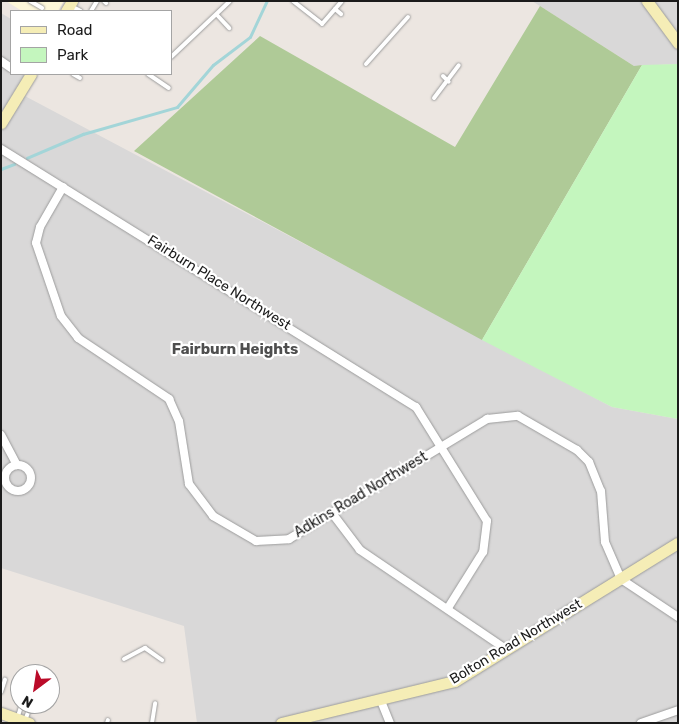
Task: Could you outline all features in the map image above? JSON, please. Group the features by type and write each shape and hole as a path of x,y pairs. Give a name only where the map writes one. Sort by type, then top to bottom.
{"street":[{"path":"647,1 678,43"},
{"path":"1,123 27,75"},
{"name":"Fairburn Place Northwest","path":"1,149 407,400 424,416 483,512 488,531 484,552 448,608"},
{"name":"Adkins Road Northwest","path":"63,187 40,226 36,243 61,316 78,338 169,399 179,421 189,484 201,506 245,537 266,543 289,539 487,419 508,414 528,420 577,450 598,478 604,542 621,579"},
{"path":"1,435 17,465"},
{"path":"332,513 360,550 448,608 507,650"},
{"name":"Bolton Road Northwest","path":"281,723 381,701 455,681 678,542"},
{"path":"621,579 678,617"},
{"path":"381,701 390,723"},
{"path":"641,723 678,710"},
{"path":"1,712 24,721"}],"lane":[{"path":"30,1 42,8"},
{"path":"172,56 230,1"},
{"path":"293,1 322,24 342,1"},
{"path":"335,9 341,14"},
{"path":"217,14 229,28"},
{"path":"366,64 396,34 408,17"},
{"path":"434,98 449,82 459,65"},
{"path":"75,75 80,78"},
{"path":"152,75 169,88"},
{"path":"442,76 449,82"},
{"path":"124,659 145,648 162,660"},
{"path":"1,692 5,680"},
{"path":"152,723 155,703"}],"shaded area":[{"path":"6,1 64,1 59,10 20,10"},
{"path":"532,1 678,1 678,64 634,66"},
{"path":"1,13 10,18 10,75 32,75 23,95 612,407 678,419 678,723 197,723 184,626 1,568"}],"green space":[{"path":"540,6 634,66 642,65 482,340 134,151 260,36 455,147"},
{"path":"678,64 678,419 612,407 482,340 642,65"}],"waterway":[{"path":"27,158 83,134 177,107 213,65 250,37 267,1"},
{"path":"1,169 14,164"}],"district":[{"name":"Fairburn Heights","path":"235,350"}]}
